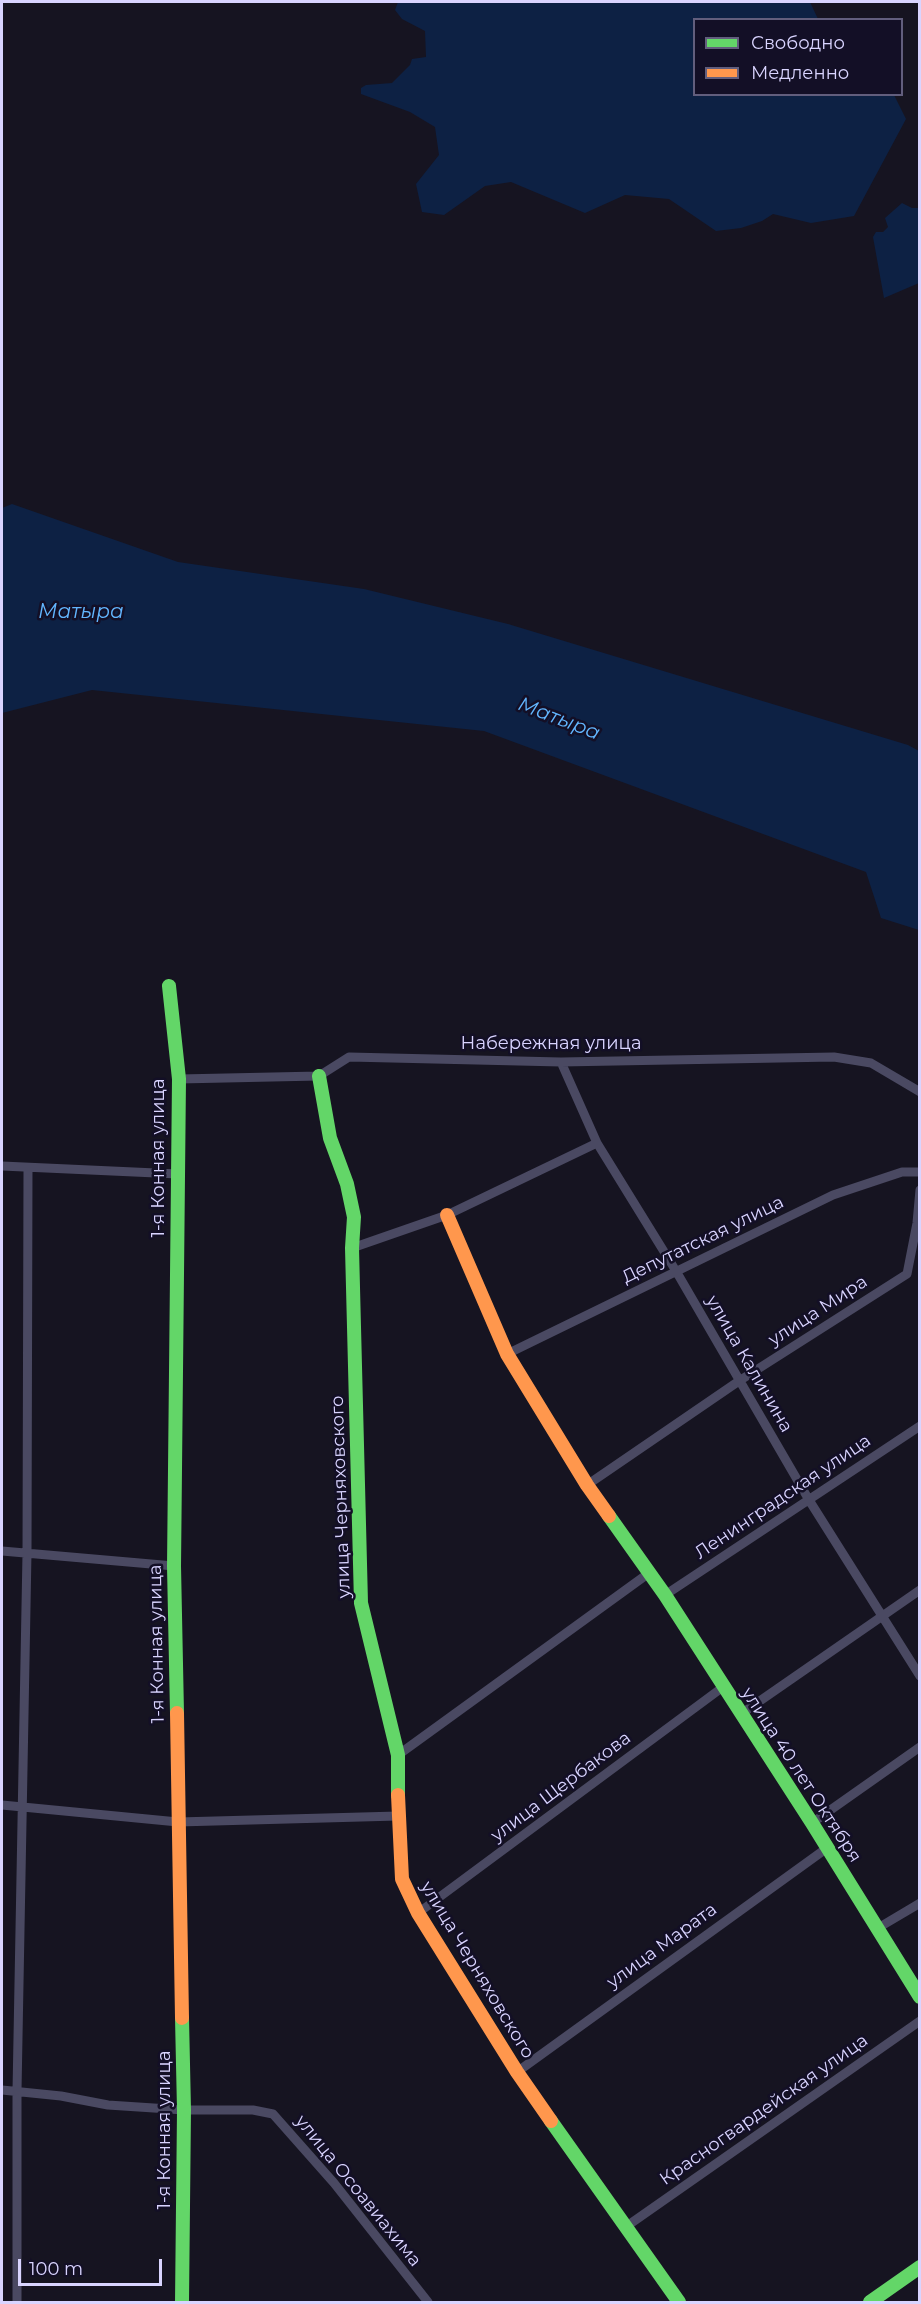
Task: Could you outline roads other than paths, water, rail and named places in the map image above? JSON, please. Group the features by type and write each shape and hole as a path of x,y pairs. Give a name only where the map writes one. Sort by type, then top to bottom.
{"street":[{"name":"1-я Конная улица","path":"169,986 179,1079 174,1566 184,2110 182,2302"},
{"name":"Набережная улица","path":"179,1079 319,1076 349,1058 561,1062 834,1057 871,1063 920,1092"},
{"name":"улица Калинина","path":"561,1062 597,1143 676,1271 808,1500 920,1676"},
{"name":"улица Черняховского","path":"319,1076 330,1138 347,1184 354,1217 352,1248 361,1603 398,1755 398,1816 402,1879 418,1913 517,2072 679,2302"},
{"path":"352,1248 447,1215 597,1143"},
{"path":"2,1166 178,1174"},
{"path":"17,2302 17,2091 27,1553 28,1168"},
{"name":"Депутатская улица","path":"507,1354 833,1195 902,1172 920,1172"},
{"name":"улица Мира","path":"587,1485 739,1381 907,1274 917,1223 920,1190"},
{"name":"улица 40 лет Октября","path":"447,1215 507,1354 587,1485 666,1595 812,1823 920,1998"},
{"name":"Ленинградская улица","path":"666,1595 920,1426"},
{"path":"2,1551 174,1566"},
{"path":"398,1755 650,1573"},
{"path":"741,1714 920,1590"},
{"name":"улица Щербакова","path":"418,1913 723,1687"},
{"path":"812,1823 920,1748"},
{"path":"2,1805 178,1822 398,1816"},
{"name":"улица Марата","path":"517,2072 827,1848"},
{"path":"878,1928 920,1904"},
{"name":"Красногвардейская улица","path":"627,2226 920,2021"},
{"name":"улица Осоавиахима","path":"2,2090 61,2096 108,2105 184,2110 253,2110 273,2114 334,2183 428,2302"},
{"path":"870,2302 920,2267"}],"water":[{"path":"398,2 810,2 818,18 693,18 693,96 894,96 906,119 854,216 811,223 773,214 762,221 741,228 716,231 669,199 625,195 585,213 511,182 485,186 444,215 422,212 416,184 439,155 435,127 410,112 361,94 361,88 366,85 392,83 410,65 412,59 426,57 425,31 402,19 395,10"},
{"path":"902,203 912,208 919,208 919,283 884,298 873,237 876,232 883,232 888,227 885,218"},
{"name":"Матыра","path":"12,504 178,562 364,589 508,624 908,745 919,751 919,930 881,918 866,872 484,731 92,690 2,713 2,508"}]}
